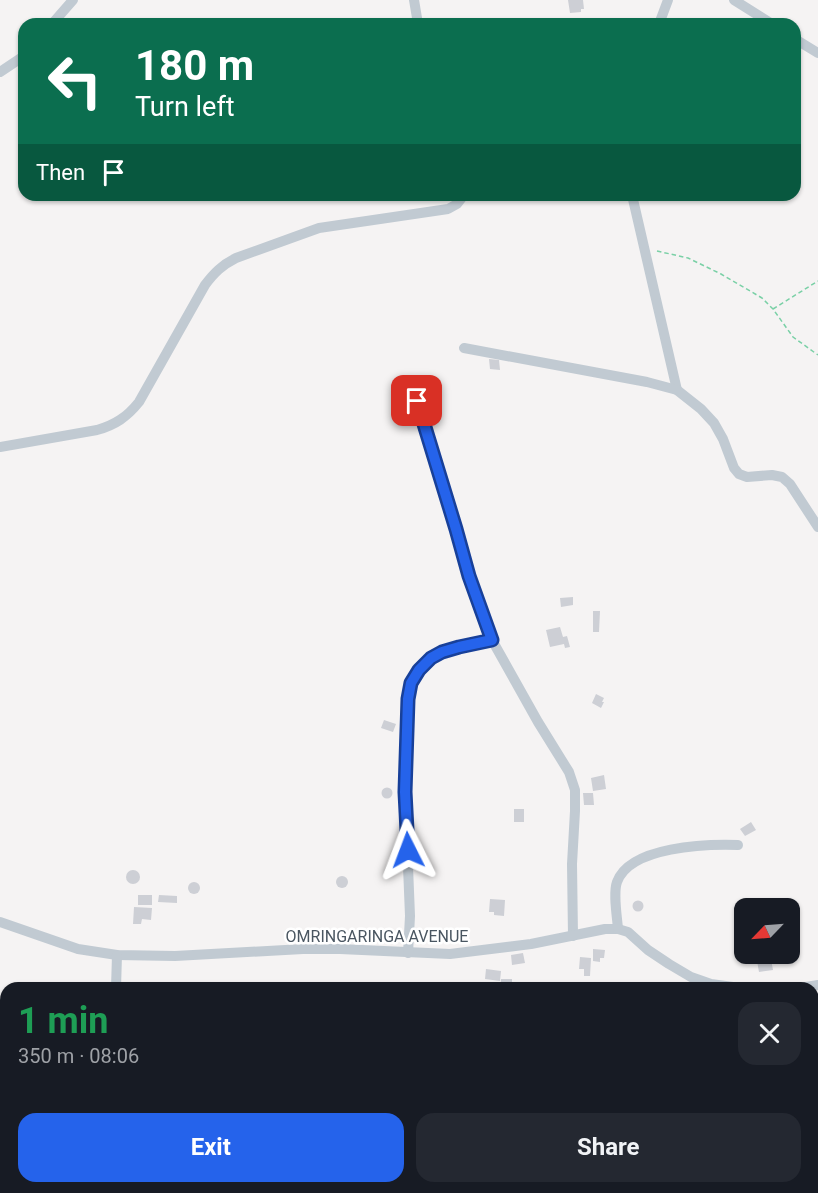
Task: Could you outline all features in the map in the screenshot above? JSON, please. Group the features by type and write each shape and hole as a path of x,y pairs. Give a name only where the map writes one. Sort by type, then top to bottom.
{"street":[{"path":"57,18 73,0"},
{"path":"414,0 417,18"},
{"path":"661,18 668,0"},
{"path":"734,0 762,18"},
{"path":"801,43 818,53"},
{"path":"0,72 18,60"},
{"path":"0,447 97,430 110,426 127,416 139,402 205,285 212,275 236,258 320,228 448,209 459,201"},
{"path":"633,201 677,390"},
{"path":"464,348 647,382 677,390 714,423 734,468 739,474 747,477 782,477 790,484 818,527"},
{"path":"417,401 469,576 492,640 569,772 575,790 572,864 573,936"},
{"path":"408,953 410,916 405,792 408,699 411,683 419,670 431,658 459,647 492,640"},
{"path":"705,982 691,977 669,964 648,950 628,932 618,929 617,882 623,872 638,861 661,852 711,844 738,844"},
{"name":"OMRINGARINGA AVENUE","path":"0,922 78,949 117,955 175,956 303,949 450,954 531,944 605,929 618,929"},
{"path":"116,982 117,955"}],"path":[{"path":"643,247 688,258 762,298 793,337 818,355"},
{"path":"773,309 818,281"}],"building":[{"path":"568,0 583,0 584,9 581,9 581,12 570,13"},
{"path":"489,359 499,360 500,370 490,369"},
{"path":"573,597 573,605 561,607 560,598"},
{"path":"593,611 600,611 599,632 593,632"},
{"path":"560,627 563,637 567,636 570,647 565,648 564,644 550,647 546,630"},
{"path":"596,694 604,698 601,708 592,703"},
{"path":"384,720 396,724 393,732 381,728"},
{"path":"604,775 606,789 593,791 591,778"},
{"path":"387,787 393,793 387,799 381,793"},
{"path":"583,793 593,793 594,805 584,805"},
{"path":"514,809 524,809 524,822 514,822"},
{"path":"751,822 756,830 745,836 740,829"},
{"path":"133,870 138,872 140,877 138,882 133,884 128,882 126,877 128,872"},
{"path":"344,876 348,882 344,888 340,888 336,880"},
{"path":"196,882 200,888 196,894 192,894 188,886"},
{"path":"138,895 152,895 152,905 138,905"},
{"path":"159,895 177,896 177,903 158,902"},
{"path":"490,899 505,900 504,916 489,912"},
{"path":"638,900 644,906 638,912 632,906"},
{"path":"134,907 152,908 151,920 142,919 141,924 133,924"},
{"path":"431,928 443,929 442,941 430,940"},
{"path":"593,949 605,950 604,958 600,958 600,962 593,961"},
{"path":"523,953 525,963 512,965 511,955"},
{"path":"580,957 591,958 590,976 584,976 584,969 579,969"},
{"path":"758,964 772,964 773,970 759,972"},
{"path":"486,969 501,971 500,981 485,979"},
{"path":"501,979 512,979 512,982 501,982"}],"route":[{"path":"408,850 405,792 408,699 411,683 419,670 431,658 442,652 492,640 469,576 417,401"}]}
